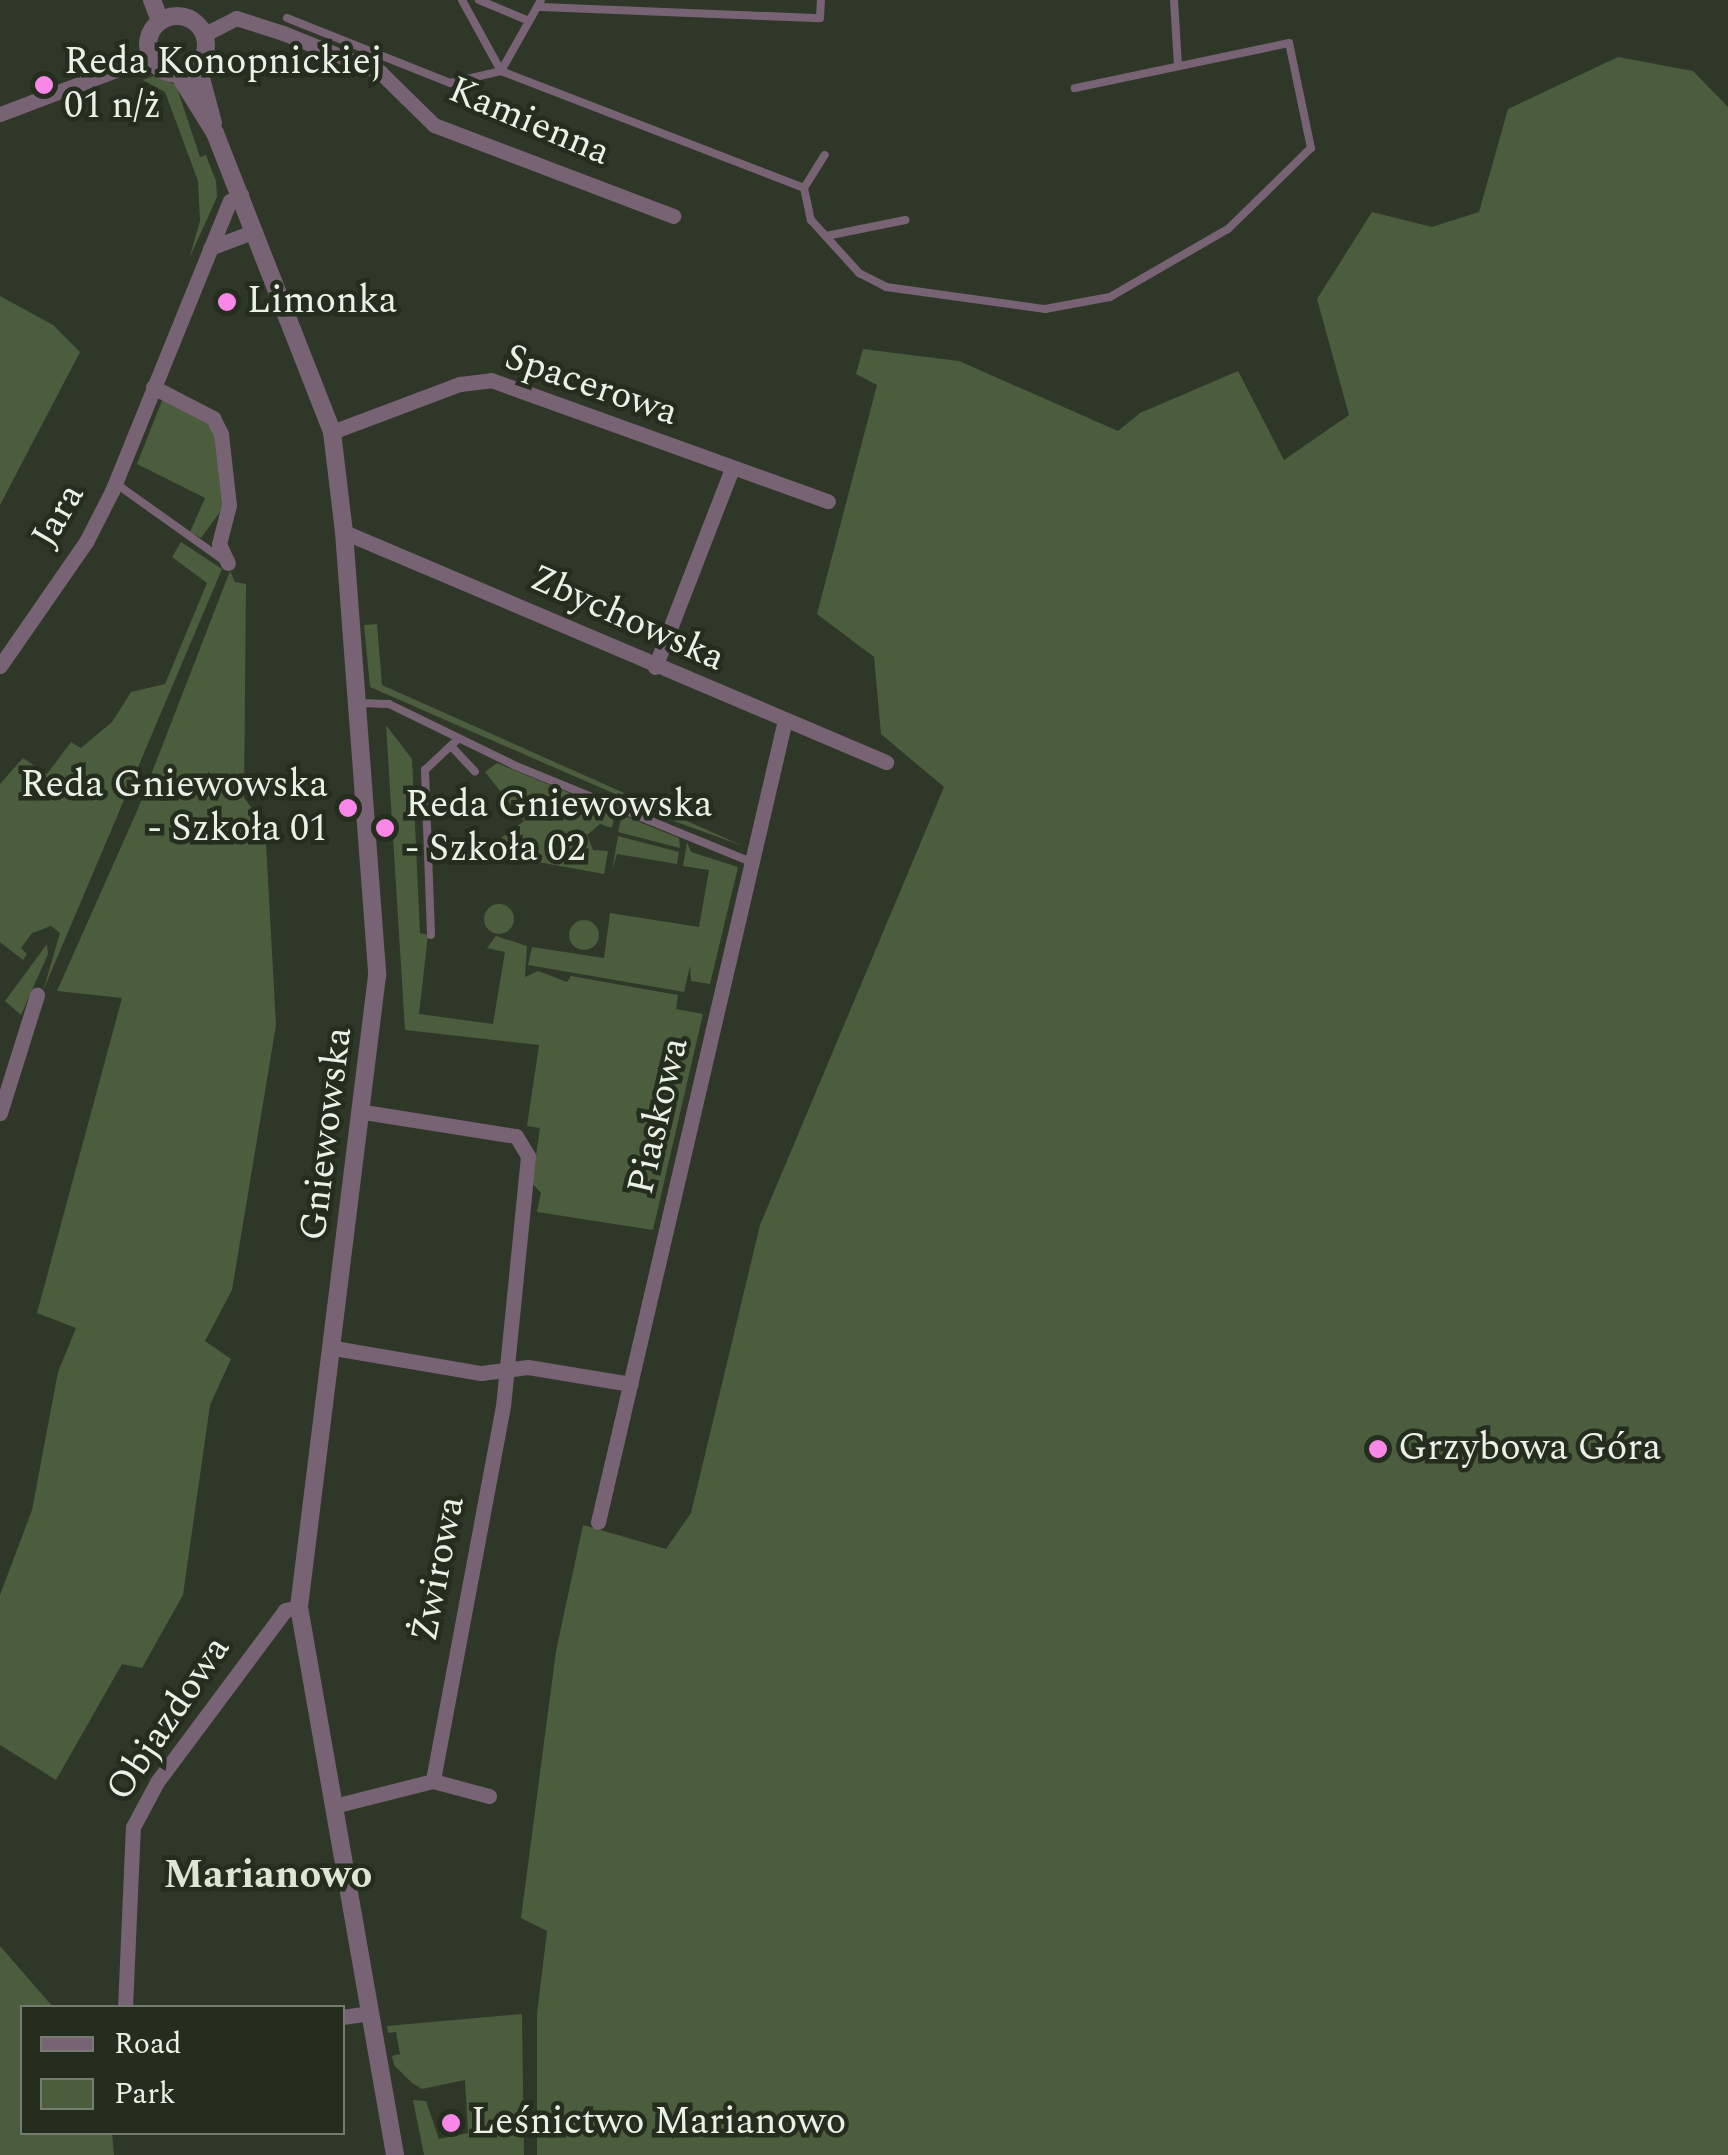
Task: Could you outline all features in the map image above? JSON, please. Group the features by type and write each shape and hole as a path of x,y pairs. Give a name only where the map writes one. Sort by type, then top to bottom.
{"street":[{"path":"152,0 160,22"},
{"path":"177,8 204,34 198,67 179,75 150,58 148,38 177,8"},
{"name":"Kamienna","path":"204,34 236,18 283,33 380,72 434,125 673,216"},
{"path":"0,114 150,58"},
{"name":"Gniewowska","path":"198,67 214,133"},
{"name":"Gniewowska","path":"179,75 214,133 241,195 332,432 344,532 377,976 364,1112 299,1608 394,2155"},
{"name":"Jara","path":"0,666 86,542 116,484 230,201 241,195"},
{"path":"210,248 254,231"},
{"name":"Spacerowa","path":"332,432 460,384 490,380 731,471 750,470 828,501"},
{"path":"153,387 213,418 221,434 229,504 219,544 228,563"},
{"path":"656,666 731,471"},
{"name":"Zbychowska","path":"344,532 784,724 886,762"},
{"name":"Piaskowa","path":"598,1522 784,724"},
{"path":"0,1113 37,995"},
{"name":"Żwirowa","path":"364,1112 516,1136 525,1144 522,1240 506,1369 433,1781"},
{"path":"334,1348 481,1373 528,1366 631,1384"},
{"name":"Objazdowa","path":"125,2005 133,1827 157,1782 284,1610 299,1608"},
{"path":"334,1806 433,1781 489,1796"},
{"path":"345,2017 369,2013"}],"lane":[{"path":"462,0 501,71"},
{"path":"479,0 529,21"},
{"path":"501,71 541,4 820,18 822,0"},
{"path":"1174,0 1178,66"},
{"path":"287,18 450,84 501,71 804,188"},
{"path":"825,155 804,188 812,220 859,273 886,287 1045,309 1110,297 1228,229 1311,148 1289,43 1074,88"},
{"path":"826,236 904,220"},
{"path":"116,484 228,563"},
{"path":"355,703 389,704 454,743 751,862"},
{"path":"454,743 474,772"},
{"path":"430,935 425,770 454,743"}],"green space":[{"path":"1618,57 1693,71 1728,107 1728,2155 537,2155 537,2014 547,1931 521,1918 556,1651 583,1525 666,1549 691,1513 760,1225 944,787 881,734 874,657 817,614 877,385 856,374 863,349 959,361 1118,431 1140,413 1238,371 1284,460 1349,415 1317,299 1372,212 1432,227 1479,212 1508,109"},
{"path":"154,76 176,85 200,157 206,155 216,181 217,197 189,259 200,221 198,181 165,92 143,80"},
{"path":"0,296 53,325 80,352 0,505"},
{"path":"163,398 202,416 214,432 222,509 201,538 190,532 205,498 137,464"},
{"path":"181,542 222,569 43,991 60,933 51,926 32,933 21,948 27,954 23,960 0,942 0,784 23,758 47,774 71,742 81,748 112,722 131,692 165,684 207,583 172,557"},
{"path":"230,571 235,582 246,584 244,798 265,825 276,1025 232,1290 205,1341 231,1359 210,1405 183,1595 142,1668 122,1664 56,1780 0,1745 0,1595 32,1510 58,1372 76,1328 37,1313 122,998 57,991 137,811"},
{"path":"377,624 382,685 743,846 621,802 615,794 370,687 364,625"},
{"path":"386,725 412,759 420,933 428,935 419,1014 493,1024 505,952 487,948 496,936 527,946 525,977 538,971 567,982 571,976 678,995 676,1009 703,1014 653,1230 537,1212 541,1193 532,1183 540,1128 527,1126 539,1045 405,1030"},
{"path":"497,763 615,812 612,828 600,824 587,835 593,850 608,851 604,874 495,854 497,841 524,821 485,772"},
{"path":"622,815 679,838 680,848 618,832"},
{"path":"618,836 679,852 677,864 617,854 612,871"},
{"path":"687,842 691,852 738,867 710,984 691,981 690,966 684,992 528,965 532,947 604,958 610,913 699,927 709,870 683,866"},
{"path":"499,904 510,908 514,919 510,930 499,934 488,930 484,919 488,908"},
{"path":"584,920 595,924 599,935 595,946 584,950 573,946 569,935 573,924"},
{"path":"47,944 48,954 21,1015 5,1001"},
{"path":"0,1946 51,2005 20,2005 20,2135 112,2135 114,2155 0,2155"},
{"path":"522,2014 524,2155 424,2155 413,2100 426,2101 439,2139 468,2133 465,2080 422,2089 412,2083 394,2065 392,2056 400,2054 396,2032 388,2033 387,2026"}],"place":[{"name":"Reda Konopnickiej 01 n/ż","path":"44,85"},
{"name":"Limonka","path":"227,302"},
{"name":"Reda Gniewowska - Szkoła 01","path":"348,808"},
{"name":"Reda Gniewowska - Szkoła 02","path":"385,828"},
{"name":"Grzybowa Góra","path":"1378,1449"},
{"name":"Leśnictwo Marianowo","path":"451,2123"}],"district":[{"name":"Marianowo","path":"268,1876"}]}
